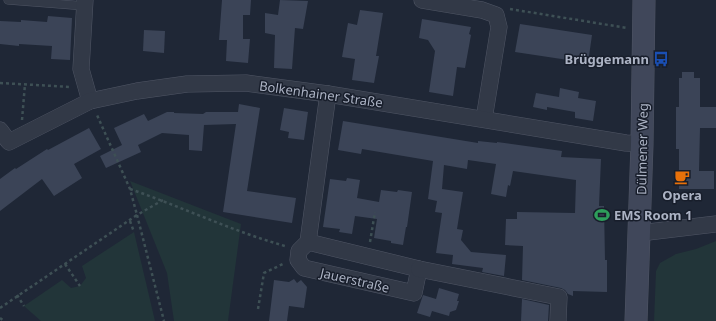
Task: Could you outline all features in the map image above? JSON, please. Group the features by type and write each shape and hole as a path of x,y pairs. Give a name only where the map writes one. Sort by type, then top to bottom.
{"street":[{"path":"422,0 482,10 496,15 499,27 484,119"},
{"name":"Dülmener Weg","path":"636,321 640,233 644,0"},
{"path":"85,3 80,69 88,94"},
{"name":"Bolkenhainer Straße","path":"7,139 88,94 137,91 187,84 246,83 328,94 626,143 642,144"},
{"path":"302,251 328,94"},
{"path":"640,233 716,224"},
{"name":"Jauerstraße","path":"420,269 414,293 304,268 302,251 368,257 560,297 558,321"}],"lane":[{"path":"8,0 85,3"}],"path":[{"path":"496,15 506,8 644,31"},
{"path":"0,83 25,84 88,94 130,189 164,321"},
{"path":"7,139 25,84"},
{"path":"130,189 163,200 259,239 302,251"},
{"path":"0,308 163,200"},
{"path":"368,257 375,212"},
{"path":"130,221 134,232"},
{"path":"258,309 264,273 282,264 302,251"},
{"path":"65,264 80,286"},
{"path":"18,296 24,306"},
{"path":"0,318 4,321"}],"green space":[{"path":"130,181 241,224 228,321 174,321 167,273"},
{"path":"134,232 155,321 41,321 24,306 62,280 71,288 80,286 86,278 82,266"},
{"path":"716,241 716,321 654,321 656,271 660,263 676,254 696,249"}],"building":[{"path":"222,0 251,0 250,15 243,15 243,39 250,39 248,63 226,61 227,40 219,40"},
{"path":"280,0 308,1 303,29 295,28 292,69 274,68 275,35 265,33 265,13 278,15"},
{"path":"360,10 383,13 376,56 379,56 374,83 352,80 355,59 342,57 348,23 357,25"},
{"path":"48,16 72,18 70,60 51,59 52,46 19,44 19,46 0,44 0,21 21,22 21,20 47,22"},
{"path":"422,19 471,27 465,68 457,67 453,96 429,92 435,51 428,40 419,38"},
{"path":"520,24 592,35 588,63 515,52"},
{"path":"144,30 165,31 164,53 143,51"},
{"path":"682,72 694,72 694,78 700,78 700,107 716,107 716,128 700,128 699,171 714,171 714,189 679,189 679,149 676,149 676,107 679,107 679,78 682,78"},
{"path":"560,88 579,92 578,98 596,101 593,121 575,118 575,112 547,107 547,110 533,107 536,93 559,97"},
{"path":"239,104 260,108 247,191 296,198 292,223 223,212 236,124 204,125 202,151 189,150 189,135 162,133 138,145 141,152 106,168 100,156 122,145 114,128 144,114 148,121 167,112 203,114 206,112 238,112"},
{"path":"284,108 308,112 304,140 288,138 289,132 280,130"},
{"path":"343,121 478,143 478,141 497,142 562,151 561,157 601,159 599,206 604,206 607,292 573,291 573,296 561,288 522,280 523,246 505,245 506,219 517,219 517,212 575,213 576,180 513,171 506,197 491,194 496,164 468,160 467,169 444,165 442,189 463,192 457,229 463,230 461,240 471,252 506,255 504,276 482,272 483,268 452,264 453,255 436,253 442,213 435,212 437,201 428,199 433,161 362,149 361,154 338,150"},
{"path":"89,128 101,149 74,164 82,178 54,196 42,179 0,211 0,179 15,168 16,169 47,149 48,150"},
{"path":"347,178 360,180 357,198 379,202 381,190 412,192 403,245 374,238 377,219 355,216 352,234 339,232 340,229 323,227 330,179 346,181"},
{"path":"294,279 297,283 301,280 307,287 304,308 289,306 287,321 269,321 274,280 289,282"},
{"path":"439,288 459,294 457,301 459,301 456,310 450,312 449,316 432,311 430,317 417,313 423,295 436,299"},
{"path":"522,299 549,305 548,321 521,321"}],"place":[{"name":"Brüggemann","path":"661,59"},
{"name":"Opera","path":"682,177"},
{"name":"EMS Room 1","path":"602,215"}]}
